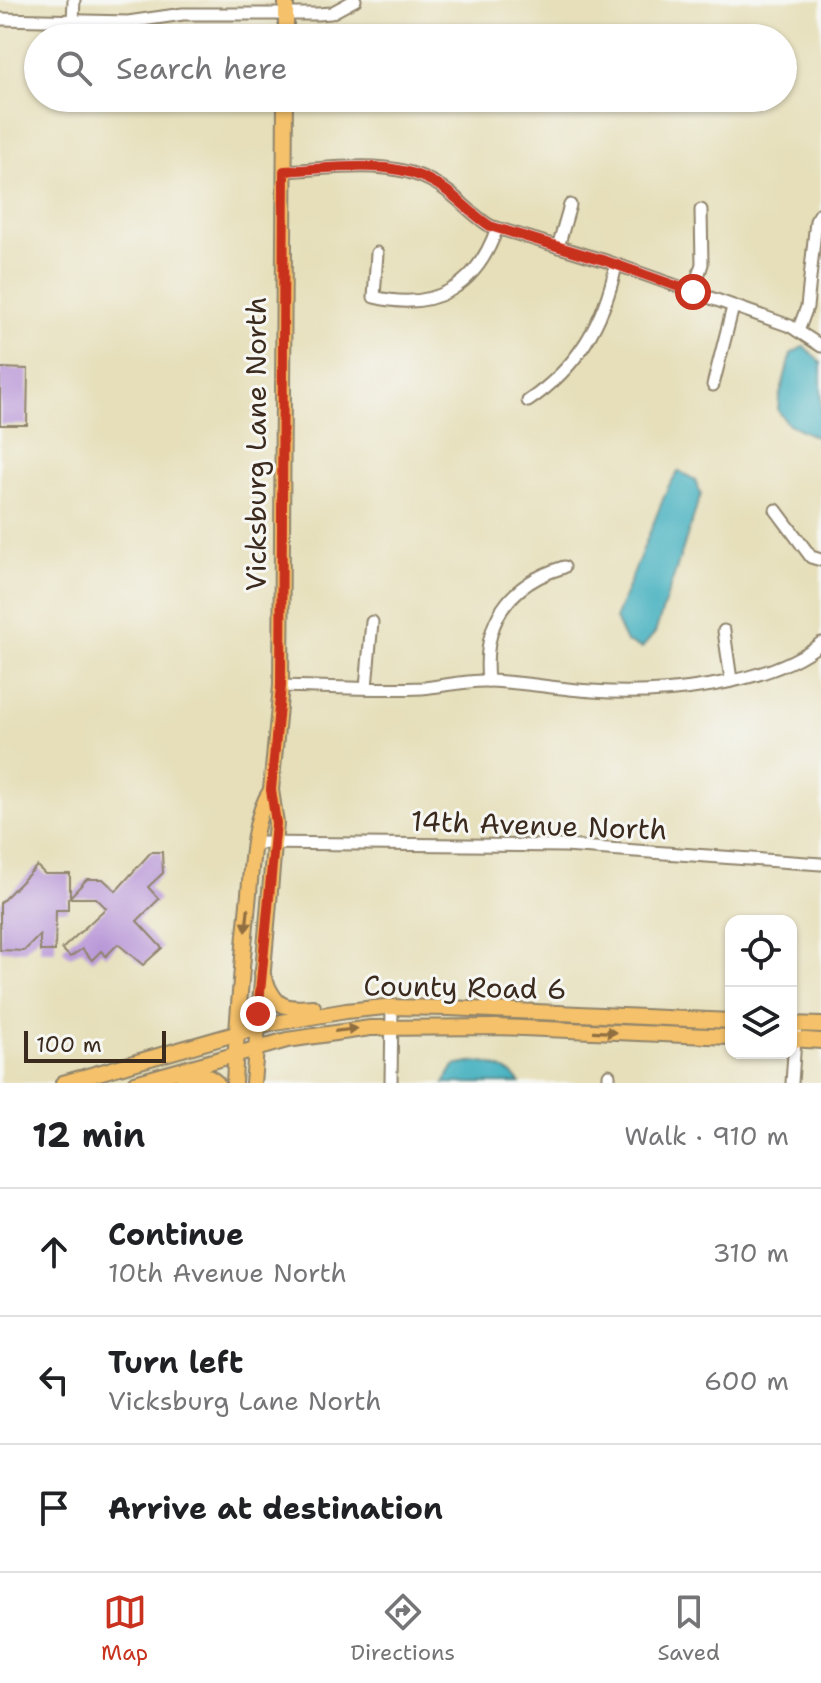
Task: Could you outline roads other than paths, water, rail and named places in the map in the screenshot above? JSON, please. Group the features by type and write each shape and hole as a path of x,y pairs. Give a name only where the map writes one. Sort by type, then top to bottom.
{"main road":[{"name":"Vicksburg Lane North","path":"253,1083 276,815 271,790 281,686 285,112"},
{"name":"Vicksburg Lane North","path":"234,1083 255,843 261,810 271,790"},
{"path":"261,971 271,995 279,1004 290,1008 359,1002 388,1007"},
{"name":"County Road 6","path":"63,1083 256,1027 324,1014 388,1007 725,1021"},
{"path":"797,1031 821,1025"},
{"name":"County Road 6","path":"135,1083 312,1035 392,1026 725,1037"},
{"path":"797,1033 821,1041"},
{"path":"163,1083 200,1074 217,1083"}],"street":[{"path":"73,20 74,0"},
{"path":"0,19 128,22 286,8 331,13 355,0"},
{"path":"284,171 377,168 418,174 454,195 478,219 497,228 693,292 798,331 821,346"},
{"path":"558,247 570,205"},
{"path":"693,292 702,264 701,210"},
{"path":"798,331 807,307 816,221 821,213"},
{"path":"377,253 374,297 394,302 433,298 451,290 474,272 490,247 497,228"},
{"path":"528,401 561,375 592,336 603,313 616,265"},
{"path":"713,385 733,307"},
{"path":"776,510 811,557 821,560"},
{"path":"488,681 488,643 502,609 529,581 564,567"},
{"path":"366,687 372,622"},
{"path":"724,631 731,680"},
{"path":"281,686 423,688 488,681 594,692 679,689 731,680 785,664 821,643"},
{"name":"14th Avenue North","path":"255,843 565,846 821,864"},
{"path":"388,1007 392,1026 391,1083"},
{"path":"792,1059 792,1083"}],"water":[{"path":"804,346 821,363 821,440 787,423 778,410 791,354"},
{"path":"679,471 695,480 701,494 655,633 642,648 626,642 615,619 668,487"},
{"path":"475,1062 500,1068 520,1083 444,1083 454,1066"}]}
